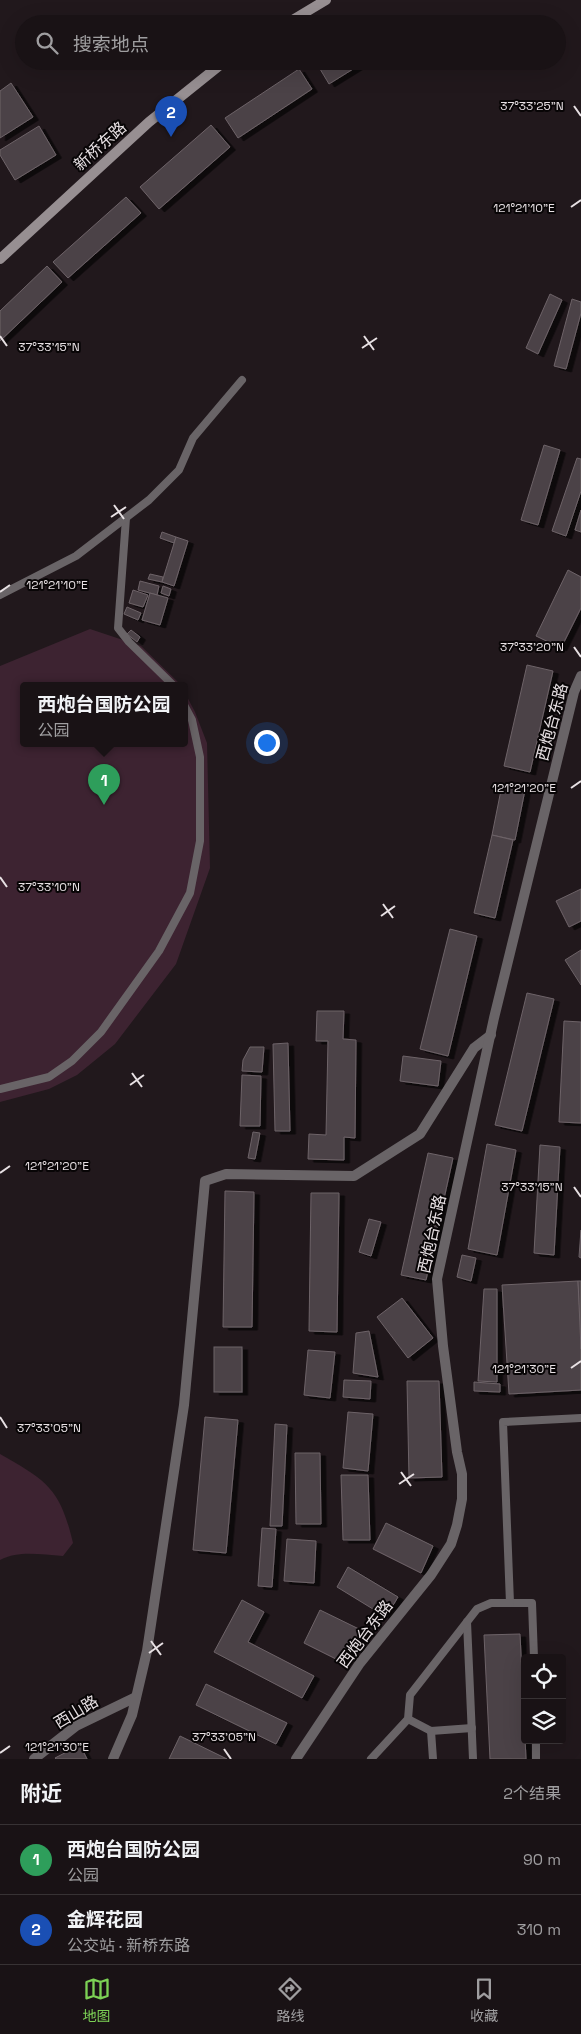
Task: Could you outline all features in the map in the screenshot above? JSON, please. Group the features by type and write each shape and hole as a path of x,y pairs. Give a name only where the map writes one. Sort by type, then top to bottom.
{"street":[{"path":"301,15 326,0"},
{"name":"新桥东路","path":"0,258 149,122 214,70"},
{"name":"西炮台东路","path":"296,1759 360,1663 431,1575 451,1544 457,1525 462,1499 462,1474 457,1452 443,1346 437,1278 491,1034 574,692 581,676"},
{"path":"113,1759 132,1715 147,1652 184,1405 205,1181 226,1174 354,1176 420,1134 474,1048 491,1034"},
{"name":"西山路","path":"34,1759 76,1726 136,1697"}],"lane":[{"path":"0,595 76,556 148,500 180,470 193,438 242,380"},
{"path":"126,518 118,628 129,642 170,682"},
{"path":"0,1090 49,1077 72,1061 101,1032 160,951 190,893 200,841 200,757 192,720 188,712"},
{"path":"510,1603 503,1422 581,1418"},
{"path":"371,1759 408,1719 410,1695 477,1609 491,1603 532,1603 534,1654"},
{"path":"467,1622 473,1759"},
{"path":"408,1719 431,1731 472,1728"},
{"path":"431,1731 433,1759"},
{"path":"536,1744 536,1759"}],"shaded area":[{"path":"90,629 141,646 178,682 20,682 20,747 188,747 188,699 207,743 210,868 176,964 115,1044 77,1075 49,1089 0,1102 0,666"},
{"path":"0,1454 40,1480 57,1498 68,1524 73,1543 63,1556 23,1554 0,1560"}],"building":[{"path":"297,70 300,70 312,89 238,138 225,118"},
{"path":"321,70 352,70 329,84"},
{"path":"11,83 33,117 0,138 0,91"},
{"path":"211,125 230,147 159,209 140,187"},
{"path":"39,126 56,155 15,180 0,155 0,150"},
{"path":"126,197 141,213 68,278 53,262"},
{"path":"47,266 62,282 0,341 0,311"},
{"path":"550,294 562,300 538,354 526,348"},
{"path":"572,299 581,302 581,313 566,369 554,366"},
{"path":"544,445 560,450 538,525 521,520"},
{"path":"577,458 581,459 581,491 566,536 552,531"},
{"path":"581,510 581,532 575,530"},
{"path":"162,532 176,537 174,543 160,538"},
{"path":"176,537 188,541 174,586 162,582"},
{"path":"568,570 581,577 581,608 561,648 536,636"},
{"path":"150,574 163,577 162,582 148,579"},
{"path":"140,581 159,586 157,595 138,590"},
{"path":"163,586 171,589 169,596 161,593"},
{"path":"133,590 148,595 143,607 129,603"},
{"path":"150,593 168,598 160,625 142,620"},
{"path":"127,607 141,613 138,620 124,614"},
{"path":"131,630 140,637 137,642 127,634"},
{"path":"527,665 553,671 530,772 504,766"},
{"path":"502,785 525,790 515,840 492,835"},
{"path":"492,835 513,840 495,918 474,913"},
{"path":"581,889 581,921 569,927 556,901"},
{"path":"450,929 477,936 448,1056 420,1049"},
{"path":"581,950 581,985 565,960"},
{"path":"527,993 554,999 522,1131 495,1125"},
{"path":"317,1011 344,1011 343,1039 356,1040 355,1138 344,1137 344,1160 308,1159 309,1134 326,1135 328,1041 316,1041"},
{"path":"564,1021 581,1022 581,1123 559,1122"},
{"path":"288,1043 290,1131 275,1131 273,1044"},
{"path":"250,1047 264,1047 262,1072 242,1071 243,1060"},
{"path":"403,1056 441,1061 438,1086 400,1081"},
{"path":"242,1075 261,1076 260,1126 240,1126"},
{"path":"253,1132 260,1133 255,1159 248,1158"},
{"path":"487,1144 516,1150 497,1255 468,1249"},
{"path":"540,1145 560,1147 554,1255 534,1253"},
{"path":"428,1153 453,1158 426,1280 401,1275"},
{"path":"225,1191 254,1192 252,1327 223,1327"},
{"path":"311,1193 339,1193 337,1332 309,1331"},
{"path":"369,1219 381,1222 371,1256 359,1252"},
{"path":"581,1230 581,1258 579,1257"},
{"path":"462,1255 476,1258 471,1281 457,1277"},
{"path":"578,1281 581,1330 581,1390 509,1394 502,1285"},
{"path":"578,1281 581,1281 581,1349"},
{"path":"484,1289 497,1289 497,1382 478,1381"},
{"path":"402,1298 433,1338 408,1358 377,1317"},
{"path":"369,1331 378,1377 353,1373 356,1333"},
{"path":"214,1347 242,1347 242,1392 214,1392"},
{"path":"308,1350 335,1352 330,1398 304,1395"},
{"path":"344,1380 371,1381 370,1399 343,1397"},
{"path":"407,1381 439,1381 442,1477 409,1478"},
{"path":"474,1382 500,1384 500,1392 474,1391"},
{"path":"348,1412 373,1414 368,1471 343,1468"},
{"path":"205,1417 238,1420 226,1553 193,1550"},
{"path":"275,1424 287,1425 282,1526 270,1526"},
{"path":"295,1453 320,1453 321,1524 296,1524"},
{"path":"341,1475 368,1475 370,1540 343,1540"},
{"path":"386,1523 433,1546 421,1573 373,1549"},
{"path":"262,1528 276,1529 272,1587 258,1586"},
{"path":"287,1539 316,1541 314,1583 284,1581"},
{"path":"348,1567 398,1597 386,1617 337,1587"},
{"path":"242,1600 264,1612 248,1642 314,1676 302,1698 214,1652"},
{"path":"320,1610 361,1630 344,1663 304,1643"},
{"path":"520,1634 521,1744 525,1744 526,1759 490,1759 484,1635"},
{"path":"206,1684 287,1723 276,1744 196,1705"},
{"path":"180,1736 227,1759 169,1759"},
{"path":"80,1745 87,1759 55,1758"}],"place":[{"name":"金辉花园","path":"171,137"},
{"name":"西炮台国防公园","path":"104,805"}]}
